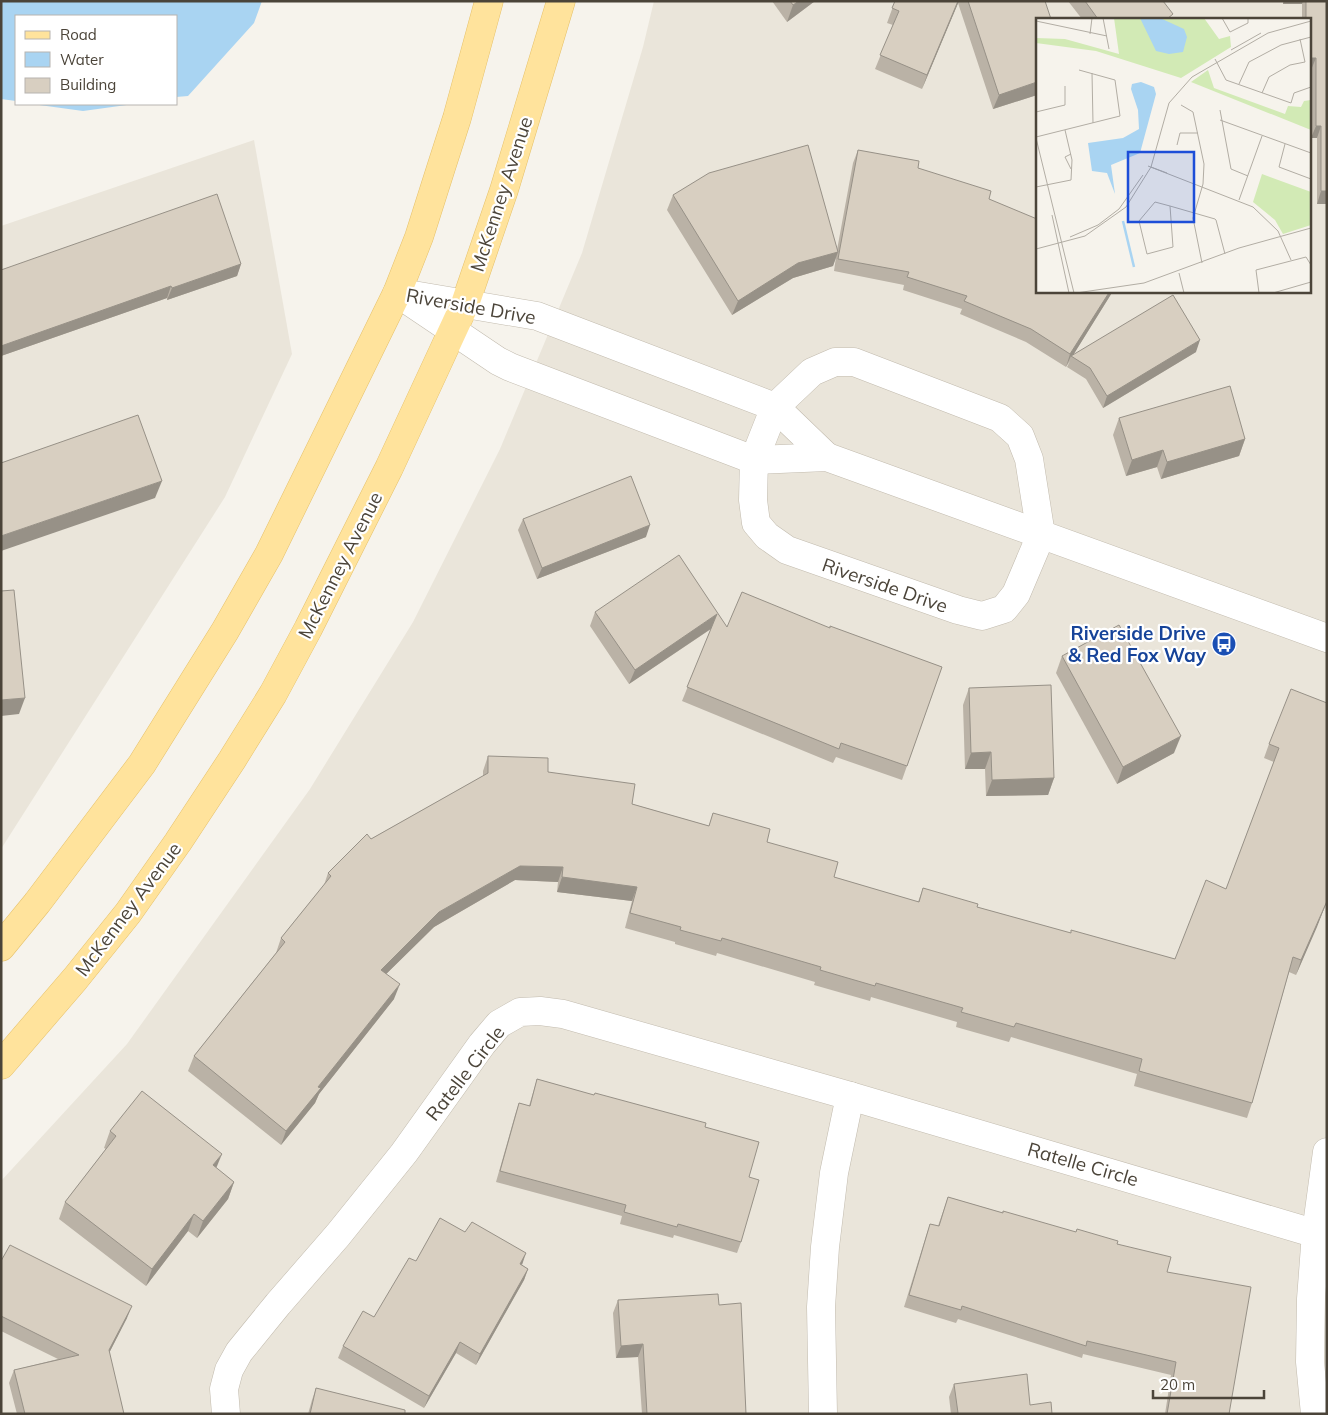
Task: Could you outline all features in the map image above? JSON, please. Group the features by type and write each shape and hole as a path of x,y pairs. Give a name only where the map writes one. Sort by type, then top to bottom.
{"main road":[{"path":"1,947 37,904 142,764 225,631 269,554 397,293 419,237 440,171 489,1"},
{"name":"McKenney Avenue","path":"1,1065 75,979 128,913 227,768 273,694 308,629 389,468 465,304 504,190 561,1"}],"street":[{"name":"Riverside Drive","path":"397,293 537,316 775,407 826,457"},
{"name":"Riverside Drive","path":"397,293 498,361 510,367 754,460 826,457 1327,638"},
{"name":"Riverside Drive","path":"834,362 854,362 1000,418 1020,436 1029,459 1041,535 1016,594 1004,609 982,616 958,610 787,550 767,536 756,523 753,500 754,460 775,407 812,372 834,362"},
{"name":"Ratelle Circle","path":"226,1414 224,1389 229,1370 249,1338 338,1235 404,1153 488,1037 499,1024 520,1012 540,1011 563,1014 850,1096 1321,1235"},
{"path":"823,1414 821,1307 825,1247 834,1172 850,1096"},
{"path":"1315,1414 1310,1362 1310,1330 1321,1235 1327,1152"}],"shaded area":[{"path":"654,1 1327,1 1327,1414 1,1414 1,1181 127,1044 310,789 413,622 500,449 582,253 643,47"},
{"path":"254,140 292,354 225,497 1,849 1,226"}],"water":[{"path":"1,1 262,1 254,23 188,96 178,97 178,15 15,15 15,101 1,99"},
{"path":"39,105 127,105 83,111"}],"building":[{"path":"790,1 799,1 793,5"},
{"path":"895,1 958,1 927,75 880,55 899,11 892,8"},
{"path":"968,1 1045,1 1051,18 1036,18 1036,82 999,95"},
{"path":"1085,1 1163,1 1173,14 1168,18 1097,18"},
{"path":"1306,1 1327,1 1327,191 1321,191 1321,126 1316,126 1316,58 1310,58 1310,18 1306,18"},
{"path":"808,145 838,252 798,263 738,301 673,195 709,173"},
{"path":"858,150 919,161 918,168 991,191 989,199 1036,219 1036,292 1109,292 1070,354 1031,329 964,301 967,296 907,277 909,272 838,259"},
{"path":"217,194 241,264 172,288 171,286 1,346 1,270"},
{"path":"1173,295 1200,340 1107,396 1090,368 1071,356"},
{"path":"1230,386 1245,439 1167,462 1163,450 1132,460 1119,418"},
{"path":"138,415 162,481 1,536 1,463"},
{"path":"631,476 650,525 542,568 523,519"},
{"path":"679,555 727,627 742,592 830,628 830,626 942,667 907,766 841,743 839,749 687,687 717,614 635,670 595,612"},
{"path":"14,590 25,698 1,700 1,591"},
{"path":"1119,625 1181,736 1123,767 1062,656"},
{"path":"1051,685 1054,778 992,780 991,752 971,753 969,688"},
{"path":"1291,689 1327,703 1327,901 1301,960 1293,957 1252,1103 1139,1071 1142,1059 1016,1023 1014,1027 961,1012 963,1008 876,983 875,986 820,970 821,967 722,938 721,941 680,930 681,927 630,913 637,887 562,877 563,867 520,866 439,912 381,970 400,984 318,1087 321,1088 286,1131 194,1056 285,942 281,938 331,876 328,873 367,834 371,839 488,773 488,756 548,758 548,772 635,784 632,804 709,826 713,813 770,829 767,842 838,862 834,877 919,902 923,888 978,904 977,907 1071,933 1071,930 1175,959 1206,880 1226,889 1279,748 1269,744"},
{"path":"537,1079 706,1123 705,1127 759,1142 749,1177 759,1180 741,1242 678,1224 677,1227 624,1212 626,1205 500,1171 519,1103 530,1106"},
{"path":"142,1091 222,1154 213,1165 234,1182 203,1221 194,1214 152,1269 65,1202 116,1136 110,1131"},
{"path":"948,1197 1076,1232 1077,1229 1118,1241 1117,1244 1171,1257 1167,1272 1251,1287 1229,1414 1167,1414 1176,1362 1087,1341 1086,1346 962,1306 961,1310 909,1295 930,1224 939,1226"},
{"path":"440,1218 465,1232 472,1222 526,1253 520,1264 528,1269 480,1354 460,1342 429,1396 343,1346 363,1311 374,1317 409,1258 416,1261"},
{"path":"10,1245 132,1306 109,1350 124,1414 25,1414 14,1370 79,1355 1,1316 1,1261"},
{"path":"718,1294 719,1305 741,1303 746,1414 647,1414 643,1344 621,1346 618,1300"},
{"path":"1027,1374 1030,1405 1051,1402 1052,1414 954,1414 958,1413 954,1384"},
{"path":"316,1388 405,1410 405,1414 310,1414"}],"place":[{"name":"Riverside Drive & Red Fox Way","path":"1224,644"}]}
